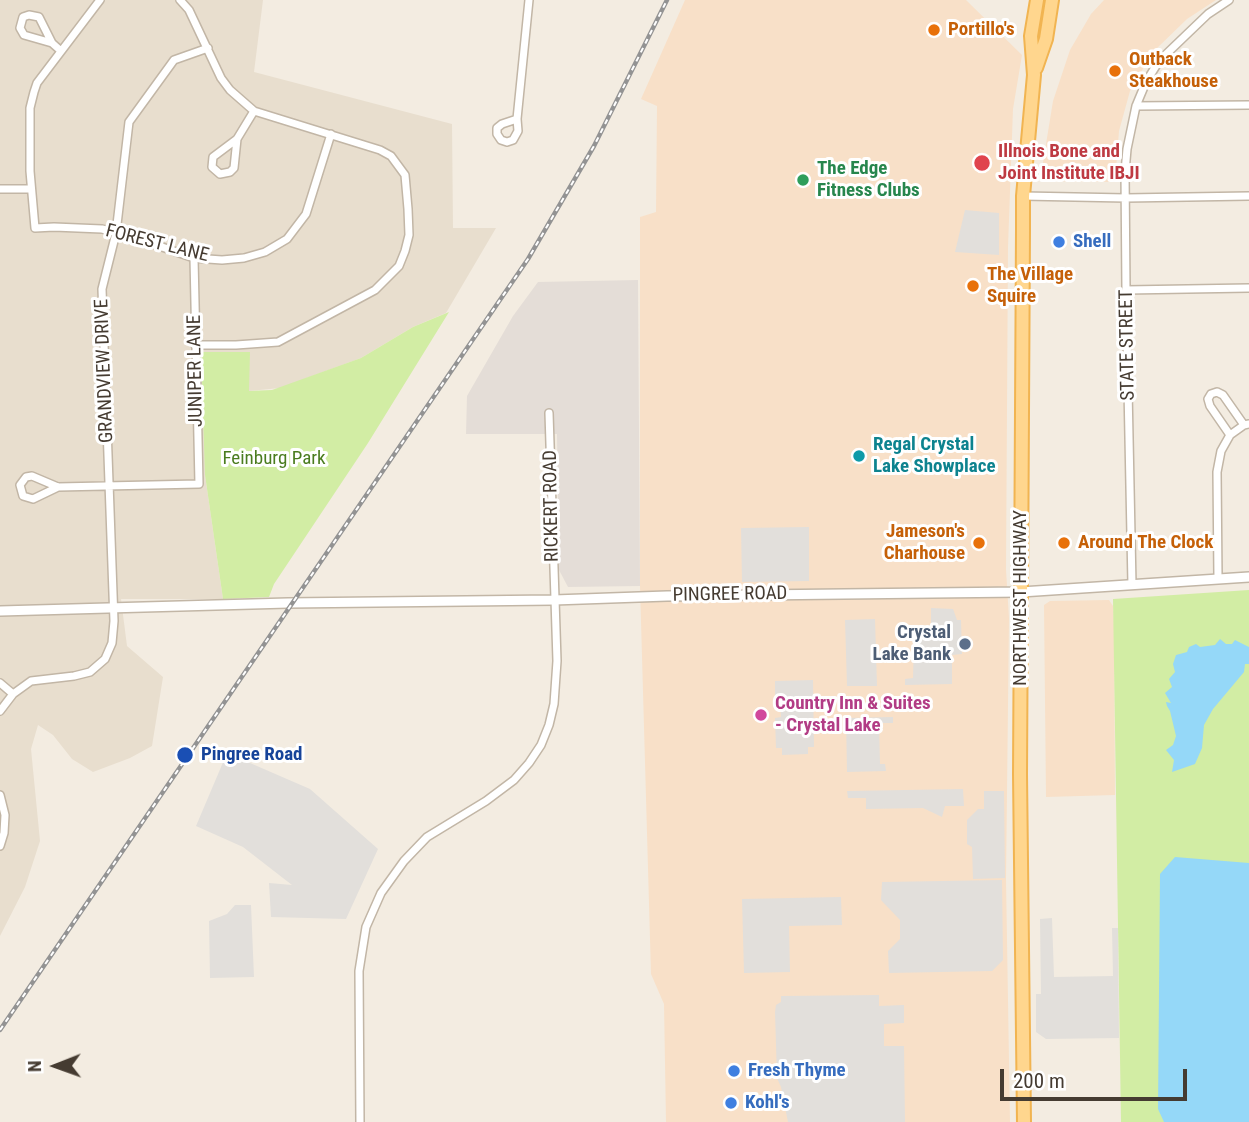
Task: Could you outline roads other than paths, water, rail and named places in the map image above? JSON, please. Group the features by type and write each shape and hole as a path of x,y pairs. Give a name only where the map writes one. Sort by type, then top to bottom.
{"main road":[{"name":"NORTHWEST HIGHWAY","path":"1024,1122 1021,593 1023,196 1034,75 1031,36 1037,0"},
{"name":"NORTHWEST HIGHWAY","path":"1034,75 1046,39 1052,0"},
{"path":"1046,39 1057,0"}],"street":[{"path":"0,189 31,189 30,108 37,83 100,0"},
{"path":"180,0 189,10 221,78 230,90 254,111 380,149 391,156 405,174 409,235 399,266 375,290 278,342 195,345"},
{"path":"517,119 528,0"},
{"name":"STATE STREET","path":"1132,585 1126,290 1127,149 1136,106 1159,61 1208,14 1229,0"},
{"path":"52,43 24,35 20,28 23,18 29,15 39,17 52,43 61,51"},
{"name":"GRANDVIEW DRIVE","path":"13,694 35,680 80,676 95,668 108,655 112,643 110,486 102,289 116,233 129,122 174,60 208,48"},
{"path":"1136,106 1249,105"},
{"path":"237,139 234,168 230,172 220,174 212,167 213,157 237,139 254,111"},
{"name":"FOREST LANE","path":"31,189 34,228 85,227 116,233 194,258 244,258 265,252 287,239 306,214 331,134"},
{"path":"1023,196 1249,196"},
{"name":"JUNIPER LANE","path":"110,486 199,484 194,258"},
{"path":"1126,290 1249,288"},
{"path":"1218,578 1217,471 1221,450 1230,435 1246,424 1223,395 1217,392 1211,394 1208,399 1210,406 1230,435"},
{"name":"RICKERT ROAD","path":"360,1122 359,971 370,918 380,893 415,848 427,837 486,801 514,780 541,745 555,705 557,661 549,413"},
{"path":"58,487 33,499 23,496 20,485 26,477 32,476 58,487 110,486"},
{"name":"PINGREE ROAD","path":"0,611 804,593 1021,593 1249,577"},
{"path":"0,683 13,694 0,711"},
{"path":"0,794 5,815 0,846"}],"water":[{"path":"1220,639 1226,644 1232,644 1235,640 1249,647 1249,664 1245,664 1244,672 1213,709 1204,725 1202,748 1195,764 1172,772 1174,760 1166,750 1173,745 1176,736 1166,702 1171,703 1165,693 1172,687 1169,679 1175,672 1173,664 1176,655 1187,652 1189,647 1196,644 1200,647 1215,645"},
{"path":"1175,857 1249,863 1249,1122 1164,1122 1158,1109 1160,874"}],"railway":[{"path":"0,1030 528,259 594,146 667,0"}],"place":[{"name":"Portillo's","path":"934,30"},
{"name":"Outback Steakhouse","path":"1115,71"},
{"name":"Illnois Bone and Joint Institute IBJI","path":"982,163"},
{"name":"The Edge Fitness Clubs","path":"803,180"},
{"name":"Shell","path":"1059,242"},
{"name":"The Village Squire","path":"973,286"},
{"name":"Regal Crystal Lake Showplace","path":"859,456"},
{"name":"Jameson's Charhouse","path":"979,543"},
{"name":"Around The Clock","path":"1064,543"},
{"name":"Crystal Lake Bank","path":"965,644"},
{"name":"Country Inn & Suites - Crystal Lake","path":"761,715"},
{"name":"Pingree Road","path":"185,755"},
{"name":"Fresh Thyme","path":"734,1071"},
{"name":"Kohl's","path":"731,1103"}],"park label":[{"name":"Feinburg Park","path":"274,459"}]}
